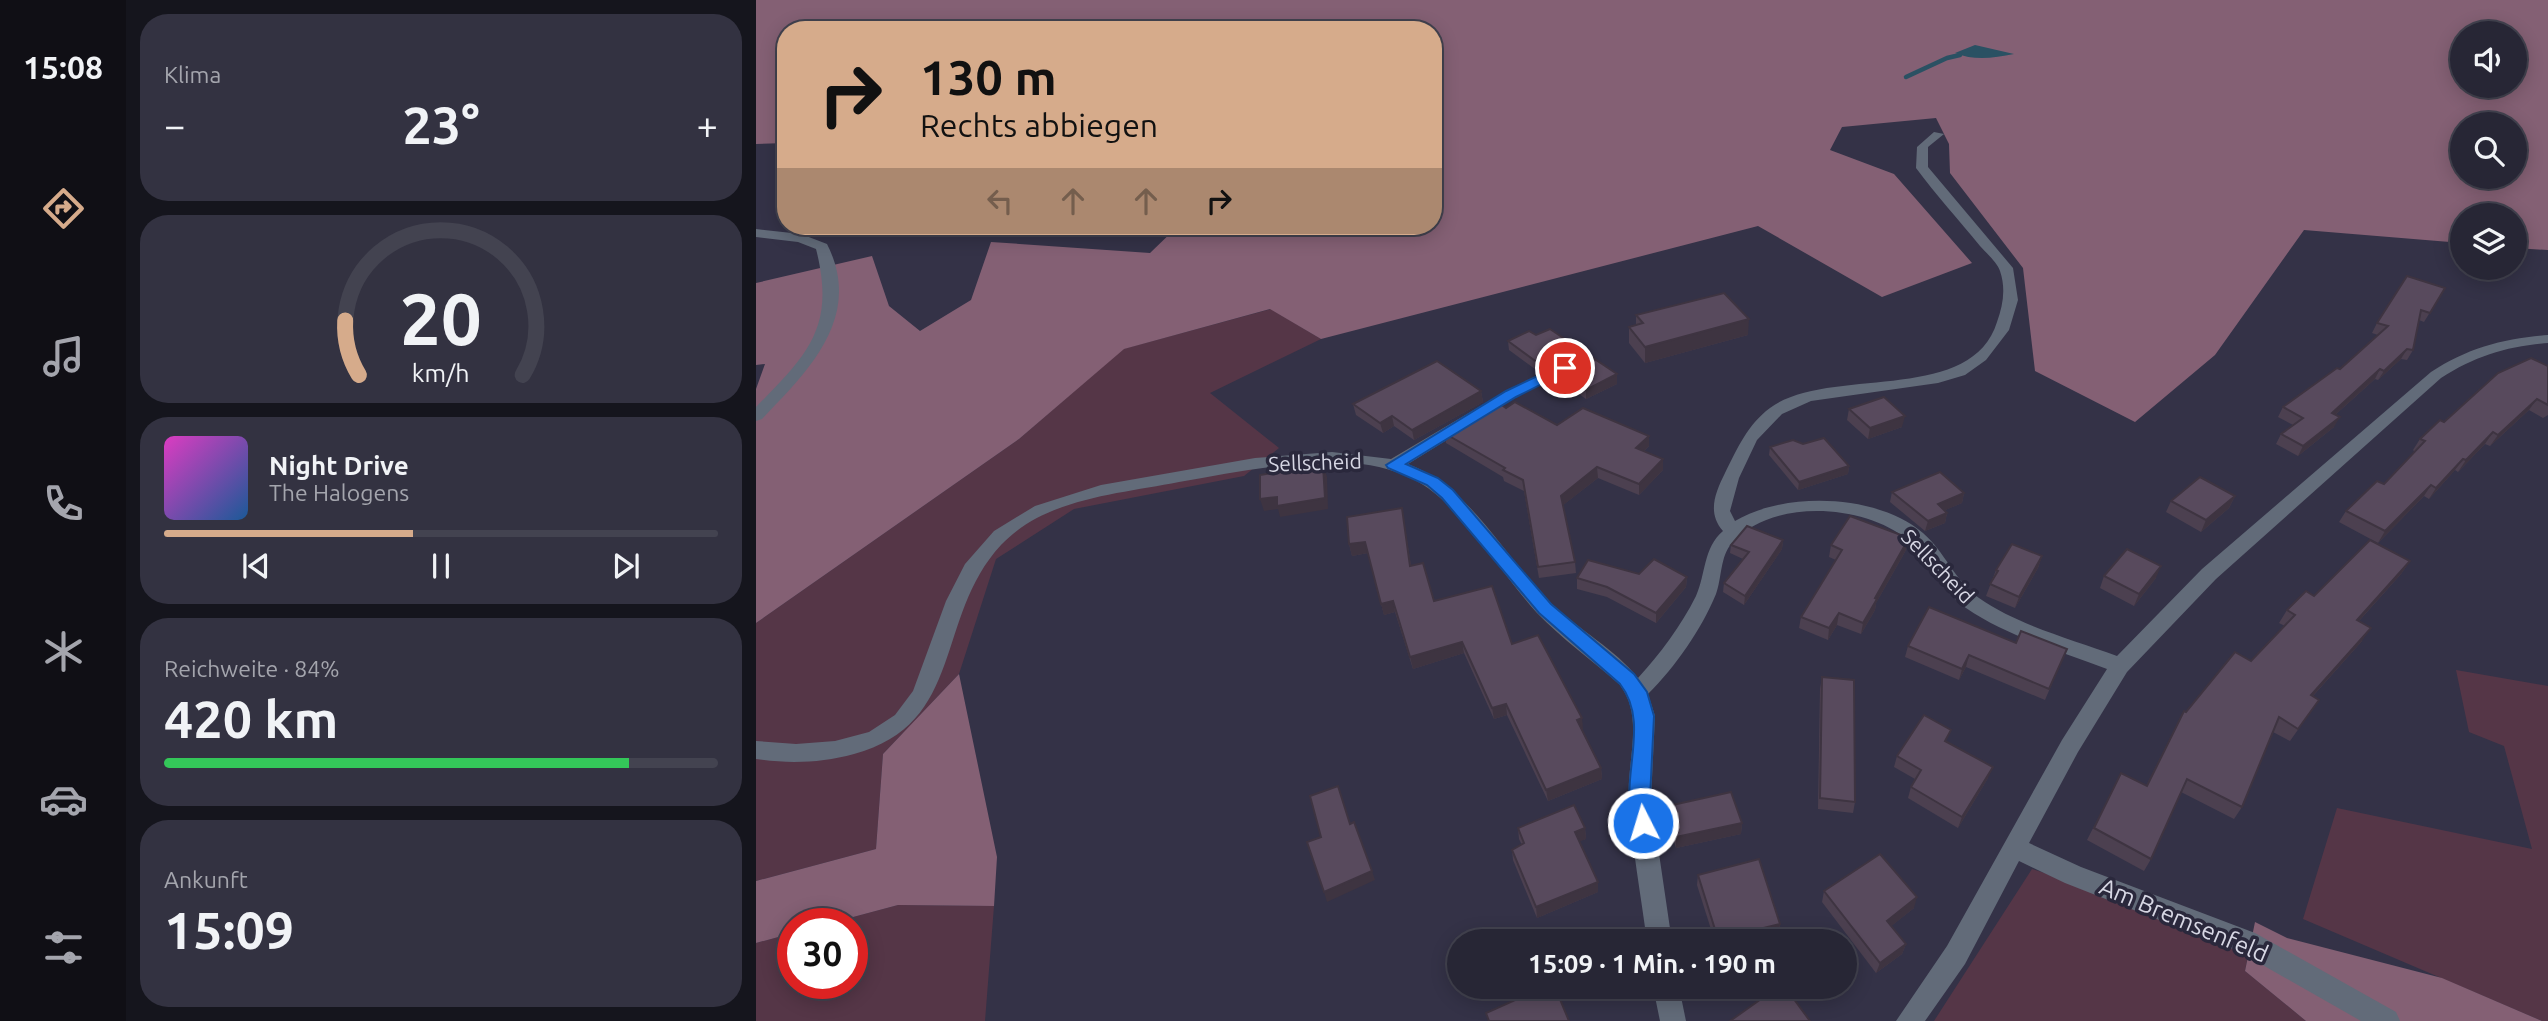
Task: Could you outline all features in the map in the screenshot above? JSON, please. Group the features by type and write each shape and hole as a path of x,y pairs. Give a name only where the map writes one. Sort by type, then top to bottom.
{"street":[{"path":"1734,531 1723,519 1721,511 1731,478 1750,438 1776,411 1807,397 1938,378 1960,372 1981,356 2002,330 2011,300 2011,284 2006,268 1922,168 1919,154 1924,142 1938,134"},
{"path":"756,233 801,238 822,247 831,274 832,303 815,353 756,416"},
{"path":"1909,1021 1956,955 2013,847 2100,694 2120,666 2209,574 2436,375 2457,362 2493,347 2548,339"},
{"path":"1394,465 1511,394 1565,368"},
{"name":"Sellscheid","path":"756,750 810,754 852,748 874,742 894,730 910,716 921,699 955,598 973,564 994,540 1019,522 1049,507 1086,494 1193,474 1316,458 1357,458 1394,465 1433,481 1448,494 1545,609 1627,679 1637,692 1652,678 1705,597 1713,580 1718,551 1734,531 1768,512 1787,508 1835,509 1892,520 1922,543 1952,586 1982,609 2120,666"},
{"path":"1637,692 1644,716 1640,799 1658,929"},
{"name":"Am Bremsenfeld","path":"2013,847 2073,875 2246,942 2387,1021"},
{"path":"1669,999 1673,1021"}],"shaded area":[{"path":"756,0 2548,0 2548,250 2527,249 2527,203 2450,203 2450,242 2304,230 2215,355 2135,422 2035,371 2023,268 1950,173 1949,144 1936,118 1842,127 1830,150 1894,174 1972,263 1882,297 1758,226 1321,339 1270,309 1124,349 1019,439 756,623 756,389 765,364 756,365 756,283 872,256 889,306 920,331 971,300 991,242 1150,253 1169,235 1442,235 1442,21 777,21 777,143 756,144"},
{"path":"1271,309 1321,339 1210,393 1279,448 1244,476 1074,509 996,559 959,674 883,754 876,849 756,881 756,623 1019,439 1123,349"},
{"path":"2456,670 2548,686 2548,1021 2542,1021 2303,919 2337,808 2532,849 2504,746 2469,732"},
{"path":"959,674 997,857 994,906 898,905 868,913 868,908 777,908 777,937 756,943 756,881 876,849 883,754"},
{"path":"2032,869 2251,939 2245,971 2306,1021 1934,1021"},
{"path":"898,905 994,906 985,1021 756,1021 756,943 777,937 777,999 868,999 868,913"},
{"path":"2255,922 2287,938 2442,978 2542,1021 2306,1021 2245,971"}],"water":[{"path":"1975,45 2014,54 1977,58 1955,53"}],"building":[{"path":"2407,276 2445,288 2430,313 2421,310 2413,350 2407,349 2384,371 2380,369 2332,413 2340,417 2303,446 2281,434 2303,418 2283,407 2337,368 2340,369 2388,326 2377,323"},
{"path":"1724,293 1749,319 1645,347 1629,327 1643,323 1636,315"},
{"path":"1550,329 1617,374 1586,390 1557,369 1571,362 1574,355 1563,350 1538,363 1508,341 1529,331 1536,335"},
{"path":"2531,358 2548,366 2548,405 2537,399 2498,435 2493,432 2436,488 2431,485 2385,531 2346,511 2377,481 2384,484 2425,441 2420,439 2440,420 2444,422 2498,373"},
{"path":"1437,361 1481,391 1412,430 1392,416 1380,423 1353,404"},
{"path":"1884,397 1905,416 1870,428 1849,409"},
{"path":"1496,401 1506,408 1515,402 1557,425 1583,408 1649,436 1636,448 1663,459 1639,484 1597,467 1561,496 1575,562 1538,567 1523,480 1444,433"},
{"path":"1824,438 1849,466 1799,482 1770,447 1793,440 1803,444"},
{"path":"1323,465 1325,498 1277,506 1277,497 1260,499 1260,475"},
{"path":"1940,472 1964,493 1938,504 1947,513 1928,521 1892,492"},
{"path":"2200,477 2235,496 2206,520 2171,501"},
{"path":"1402,508 1410,566 1423,563 1434,601 1492,586 1512,644 1538,635 1582,718 1577,720 1601,768 1546,790 1506,704 1492,708 1462,642 1410,657 1393,601 1381,604 1365,542 1349,544 1347,517"},
{"path":"1850,516 1909,538 1863,623 1839,613 1829,628 1801,617 1842,550 1831,545"},
{"path":"1747,526 1783,540 1745,596 1724,583 1749,552 1731,545"},
{"path":"2370,540 2410,561 2357,620 2371,628 2311,695 2319,700 2298,729 2279,717 2242,807 2187,779 2151,859 2094,828 2121,773 2147,786 2184,711 2186,712 2235,652 2251,661 2295,615 2287,610 2306,591 2314,596"},
{"path":"2012,544 2042,556 2019,597 1990,584"},
{"path":"2127,549 2161,566 2139,594 2104,576"},
{"path":"1654,559 1687,577 1656,613 1607,587 1577,578 1588,560 1639,574"},
{"path":"1929,607 2016,643 2021,631 2067,649 2049,689 1969,655 1962,669 1908,646"},
{"path":"1822,677 1854,680 1855,802 1820,798"},
{"path":"1924,715 1951,730 1945,741 1993,767 1962,817 1911,787 1921,770 1897,756"},
{"path":"1338,786 1350,824 1354,822 1372,871 1324,892 1307,842 1321,837 1310,796"},
{"path":"1731,792 1742,823 1676,837 1668,806"},
{"path":"1574,805 1585,828 1575,832 1598,882 1536,907 1512,850 1524,843 1518,828"},
{"path":"1880,854 1917,897 1887,921 1906,944 1880,963 1857,933 1857,929 1854,929 1824,891"},
{"path":"1759,859 1780,924 1759,929 1715,929 1698,875"},
{"path":"1517,999 1560,999 1569,1021 1489,1021 1486,1013"},
{"path":"1761,999 1794,999 1810,1021 1730,1021"}],"waterway":[{"path":"1906,77 1947,58 1960,55"}],"route":[{"path":"1565,368 1511,394 1394,465 1433,481 1448,494 1545,609 1627,679 1637,692 1644,716 1640,799 1643,823"}]}
